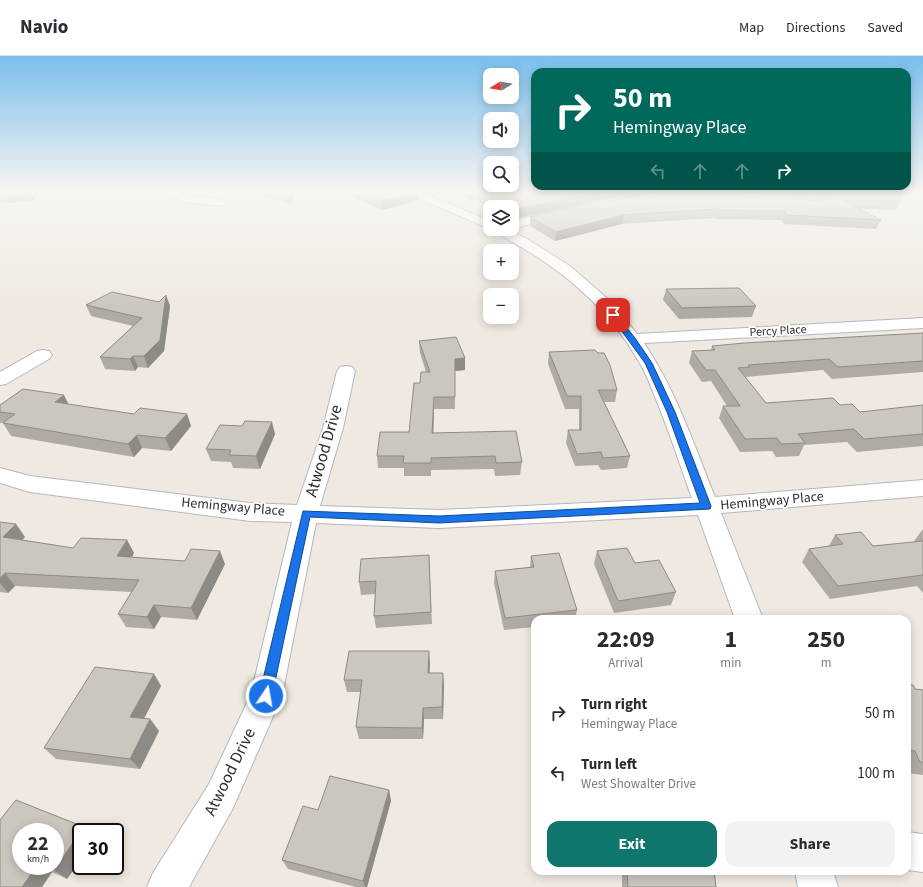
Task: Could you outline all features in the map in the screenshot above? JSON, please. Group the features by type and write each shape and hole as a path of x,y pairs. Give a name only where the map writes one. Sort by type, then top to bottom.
{"street":[{"path":"511,236 565,269 604,303 633,339 649,363 671,412 747,615"},
{"name":"Percy Place","path":"633,339 923,324"},
{"path":"0,380 42,355"},
{"name":"Atwood Drive","path":"167,887 221,796 266,696 306,513 333,428 346,371"},
{"name":"Hemingway Place","path":"0,475 30,484 250,512 306,513 439,520 706,506 923,488"},
{"path":"911,852 923,853"},
{"path":"815,875 818,887"}],"building":[{"path":"552,230 565,230 556,232"},
{"path":"739,288 756,306 682,308 666,289"},
{"path":"112,292 159,302 166,295 160,340 144,356 133,356 130,359 100,357 142,318 86,305"},
{"path":"923,333 923,361 838,367 829,359 748,365 750,367 738,368 766,403 833,398 840,405 852,404 860,412 923,405 923,434 864,439 854,429 798,434 805,443 781,444 777,438 745,439 723,406 740,406 715,370 706,370 692,351 715,350 712,346 744,343"},
{"path":"456,337 465,358 455,359 455,397 434,397 432,433 516,431 522,462 496,463 495,456 431,458 431,463 403,463 404,456 377,456 380,432 409,432 414,383 420,383 421,372 430,372 419,341"},
{"path":"595,350 598,353 604,353 610,365 617,390 598,390 630,456 603,458 601,452 577,454 568,430 581,430 581,396 567,396 549,352"},
{"path":"23,389 64,395 55,402 134,414 140,408 187,414 165,438 137,435 128,444 3,423 15,414 0,412 0,405"},
{"path":"245,421 272,422 256,456 229,455 231,450 206,449 220,425 242,426"},
{"path":"0,522 16,524 3,537 73,548 81,538 127,540 117,556 185,561 191,549 220,551 191,608 154,605 147,617 118,614 139,580 5,573 0,578"},
{"path":"861,532 873,546 923,541 923,575 838,586 809,549 843,544 835,535"},
{"path":"627,548 635,563 659,560 676,592 618,601 597,551"},
{"path":"559,553 577,610 505,618 495,571 534,567 531,556"},
{"path":"429,555 431,612 374,616 376,581 359,582 361,559"},
{"path":"349,651 429,651 428,673 443,673 442,707 423,708 422,728 356,727 362,680 344,680"},
{"path":"95,667 154,674 130,717 150,719 130,759 44,748"},
{"path":"911,685 913,685 915,689 923,690 923,762 920,762 915,751 911,750"},
{"path":"330,776 389,790 363,881 282,860 303,806 318,810"},
{"path":"16,800 74,823 72,823 72,844 64,856 64,823 12,823 12,875 31,875 22,887 0,887 0,820"},
{"path":"627,875 714,875 716,887 628,887"}],"route":[{"path":"266,696 306,513 439,520 706,506 671,412 649,363 633,339 613,315"}]}
